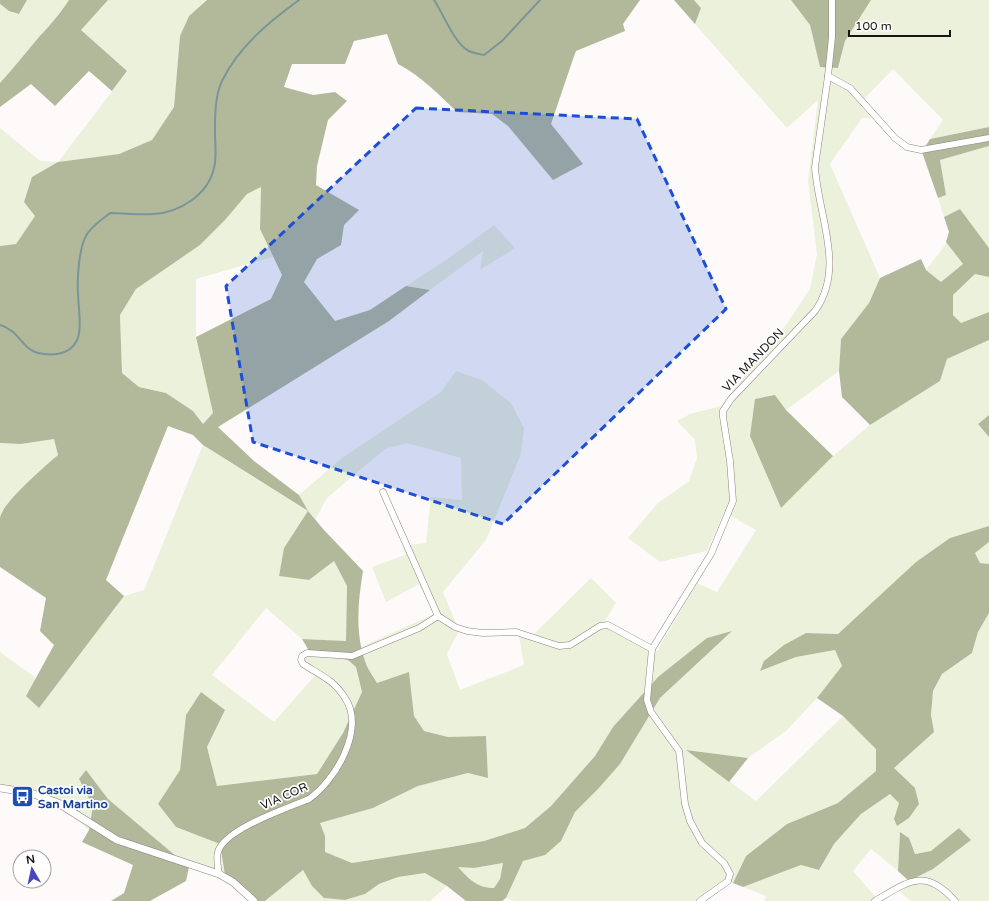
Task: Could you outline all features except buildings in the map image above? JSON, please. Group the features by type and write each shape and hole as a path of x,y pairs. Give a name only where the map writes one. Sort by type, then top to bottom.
{"street":[{"name":"VIA MANDON","path":"700,901 728,881 730,874 724,863 702,842 690,821 685,804 679,751 648,706 648,676 652,649 711,554 733,501 730,461 723,423 723,410 731,399 814,311 821,302 828,283 829,252 816,182 815,167 832,37 832,0"},
{"path":"828,76 850,88 895,138 907,147 921,150 989,138"},
{"path":"384,492 438,616 455,627 467,631 483,633 516,632 559,646 570,645 600,626 608,625 652,649"},
{"name":"VIA COR","path":"218,874 217,853 225,842 252,822 309,799 316,794 340,764 344,756 351,727 350,708 346,699 330,680 303,664 301,660 302,656 307,654 352,656 419,628 438,616"},
{"path":"0,788 31,793 58,803 117,840 218,874 233,882 254,901"},
{"path":"875,901 892,891 913,882 923,880 932,881 941,887 955,901"}],"highlighted area":[{"path":"416,108 637,119 726,309 503,524 253,442 226,286"}],"green space":[{"path":"0,0 27,0 19,14 9,11 0,4"},
{"path":"27,0 69,0 55,19 0,83 0,4 9,11 19,14"},
{"path":"69,0 108,0 81,30 127,71 112,91 89,71 55,106 31,84 0,107 0,83 55,19"},
{"path":"103,0 207,0 189,16 180,36 174,107 152,140 119,154 58,162 127,72 81,30"},
{"path":"207,0 640,0 623,24 625,31 576,51 551,124 583,164 553,180 508,126 492,114 457,112 422,80 398,64 387,34 354,41 345,64 292,64 284,87 313,95 335,92 347,101 328,120 317,166 316,185 359,210 344,225 341,245 317,259 304,282 335,321 370,310 406,286 430,290 389,321 218,427 254,461 299,495 308,511 203,445 193,435 168,426 106,580 124,596 39,708 26,696 54,645 40,631 46,598 0,567 0,518 8,503 16,494 58,455 54,439 21,444 0,443 0,246 16,244 35,216 24,202 32,177 58,162 119,154 152,140 174,107 180,36 189,16","holes":["261,187 260,229 282,275 271,299 196,337 213,413 203,424 193,411 166,393 139,387 122,373 120,315 136,289 200,245 225,220 247,194"]},
{"path":"674,0 694,0 701,8 695,24"},
{"path":"694,0 791,0 810,25 820,67 839,67 845,41 871,0 989,0 989,127 930,139 943,120 893,69 859,104 871,118 862,118 830,164 880,278 869,303 841,339 839,371 786,410 775,395 764,467 781,508 833,456 870,425 940,381 947,359 989,340 989,415 978,424 989,437 989,526 950,538 916,562 838,634 806,633 764,661 761,671 796,657 835,650 843,666 817,698 786,731 748,758 687,750 756,801 843,716 877,749 876,771 838,803 787,824 746,856 733,883 729,882 704,899 707,901 513,901 506,898 523,861 545,854 561,841 575,812 598,789 660,698 731,632 613,727 595,756 551,806 525,828 484,841 352,863 324,852 325,836 320,823 373,808 418,786 468,773 488,778 486,736 448,737 424,731 414,717 409,672 377,683 365,663 361,647 434,614 419,584 386,602 372,567 405,555 403,546 426,543 431,497 462,500 461,458 407,443 385,449 327,498 315,520 308,512 284,548 279,576 309,580 334,561 347,586 346,641 302,639 266,608 212,675 274,722 318,672 301,660 311,654 348,660 356,667 362,692 343,733 317,774 217,786 207,747 225,710 186,715 180,770 158,804 176,827 220,844 225,875 207,866 189,867 108,799 86,770 79,779 93,806 89,830 68,812 29,797 0,791 0,652 36,678 26,696 39,708 124,596 144,590 203,445 307,511 299,495 342,458 441,392 456,371 482,380 511,403 524,428 521,454 486,540 443,592 459,631 447,654 460,690 524,665 518,630 534,634 591,578 616,603 605,621 657,651 697,583 717,592 756,530 724,512 707,551 660,562 628,538 658,503 689,481 697,458 695,440 677,421 690,414 721,406 788,322 810,289 817,254 808,181 818,100 787,128 695,24 701,8"},
{"path":"791,0 871,0 845,41 838,68 820,67 810,25"},
{"path":"989,127 989,146 940,160 946,195 938,198 922,152 930,139"},
{"path":"0,128 40,161 58,162 35,216 16,245 0,246"},
{"path":"989,146 989,248 960,209 944,217 938,198 946,194 940,160"},
{"path":"261,187 260,229 273,257 196,279 196,337 213,413 203,424 193,411 166,393 139,387 122,373 120,315 136,289 200,245 225,220 247,193"},
{"path":"960,209 989,248 989,277 975,274 953,295 953,315 961,323 989,312 989,340 947,359 940,381 870,425 842,397 839,371 841,339 869,303 880,278 921,259 926,270 941,282 963,264 946,242 949,232 944,217"},
{"path":"494,225 515,248 480,270 483,251 430,290 406,286 449,258"},
{"path":"946,242 963,264 941,282 926,270"},
{"path":"975,274 989,277 989,312 961,323 953,315 953,295"},
{"path":"775,395 786,410 833,456 781,508 750,436 755,399"},
{"path":"989,415 989,437 978,424"},
{"path":"54,439 58,455 19,491 0,516 0,443 21,444"},
{"path":"308,511 363,571 358,616 360,639 366,664 377,683 409,672 414,716 424,731 448,737 486,736 488,778 468,773 418,786 373,808 320,823 325,836 325,852 352,863 484,841 525,828 551,806 595,756 613,727 658,677 707,638 732,631 660,698 620,764 575,812 561,841 545,855 523,861 506,898 502,901 466,901 447,886 425,873 398,877 379,884 365,894 345,900 324,898 312,886 303,870 265,901 257,901 225,875 220,844 176,827 158,804 180,770 186,715 201,692 225,710 207,747 217,786 317,774 343,733 362,692 356,667 348,660 311,654 302,639 346,641 347,586 334,561 309,580 279,576 284,548","holes":["503,863 500,879 494,888 478,885 458,867 474,868"]},
{"path":"989,526 989,542 975,553 980,563 989,564 989,613 978,632 972,653 942,674 933,691 931,715 934,732 894,768 915,788 919,804 909,818 897,826 894,819 899,803 890,794 861,814 834,844 819,870 801,865 743,887 733,883 746,856 787,824 838,803 876,771 876,749 843,716 817,698 842,666 835,650 796,657 760,671 764,661 784,645 806,633 838,634 916,562 950,538"},
{"path":"989,542 989,564 980,563 975,553"},
{"path":"989,613 989,901 911,901 899,891 909,881 933,869 970,840 959,828 931,851 914,854 909,838 900,832 898,871 871,849 853,871 879,901 764,901 766,896 743,887 801,865 819,870 834,844 861,814 890,794 899,803 894,819 897,826 909,818 919,804 915,788 893,768 934,732 931,715 933,691 942,674 972,653 978,632"},
{"path":"686,750 748,758 729,782"},
{"path":"86,770 108,799 189,867 186,881 150,901 111,901 124,893 133,865 82,842 89,830 93,806 79,779"},
{"path":"959,828 971,840 933,869 909,881 898,871 900,832 909,838 915,854 931,851"},
{"path":"503,863 500,879 495,888 489,888 474,882 457,866 474,868"},
{"path":"303,870 312,886 324,898 345,900 365,894 379,884 398,877 425,873 447,886 430,901 265,901"}],"waterway":[{"path":"0,325 12,331 28,348 38,353 60,354 69,350 73,346 79,332 79,264 84,241 88,233 110,213 163,213 182,206 199,194 211,178 215,164 216,106 222,81 229,68 246,46 266,26 299,0"},
{"path":"434,0 454,36 464,48 474,53 484,55 502,41 540,0"}],"place":[{"name":"Castoi via San Martino","path":"22,797"}]}
